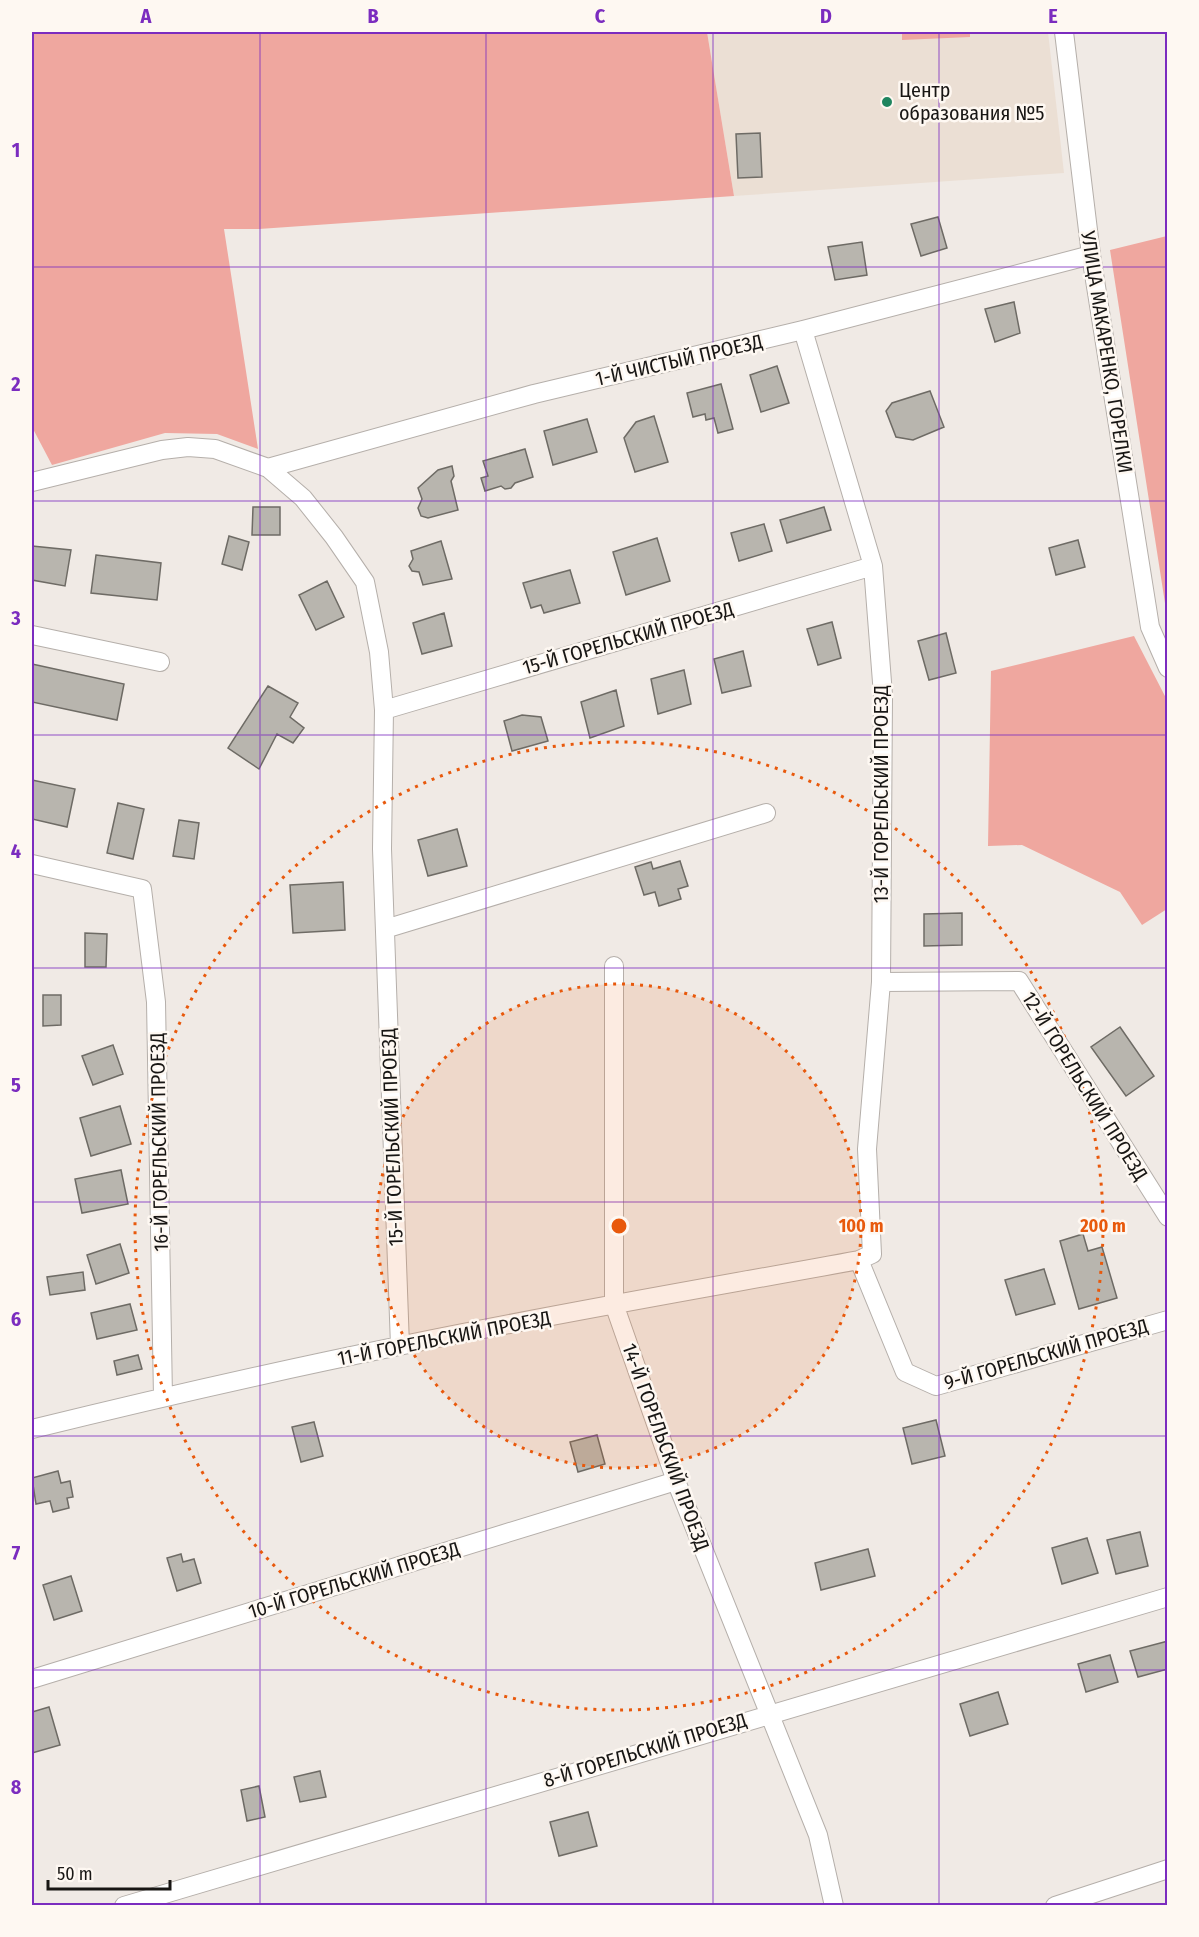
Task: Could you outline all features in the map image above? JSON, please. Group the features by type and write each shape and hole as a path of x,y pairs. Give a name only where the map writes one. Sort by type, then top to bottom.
{"street":[{"name":"УЛИЦА МАКАРЕНКО, ГОРЕЛКИ","path":"1064,32 1091,255 1150,627 1167,668"},
{"name":"1-Й ЧИСТЫЙ ПРОЕЗД","path":"267,468 534,394 803,330 1091,255"},
{"name":"13-Й ГОРЕЛЬСКИЙ ПРОЕЗД","path":"803,330 873,566 883,695 881,982 867,1149 872,1254 859,1260"},
{"name":"15-Й ГОРЕЛЬСКИЙ ПРОЕЗД","path":"32,482 162,450 188,447 215,449 267,468 303,498 365,582 380,652 384,710 382,849 400,1346"},
{"name":"15-Й ГОРЕЛЬСКИЙ ПРОЕЗД","path":"384,710 873,566"},
{"path":"32,635 160,662"},
{"path":"385,929 766,813"},
{"name":"16-Й ГОРЕЛЬСКИЙ ПРОЕЗД","path":"32,864 142,889 156,1002 163,1397"},
{"name":"14-Й ГОРЕЛЬСКИЙ ПРОЕЗД","path":"614,966 614,1304 676,1481 818,1835 834,1905"},
{"name":"12-Й ГОРЕЛЬСКИЙ ПРОЕЗД","path":"881,982 1019,981 1167,1217"},
{"name":"11-Й ГОРЕЛЬСКИЙ ПРОЕЗД","path":"32,1429 163,1397 400,1346 614,1304 859,1260"},
{"name":"9-Й ГОРЕЛЬСКИЙ ПРОЕЗД","path":"859,1260 905,1372 936,1386 1167,1320"},
{"name":"10-Й ГОРЕЛЬСКИЙ ПРОЕЗД","path":"32,1679 676,1481"},
{"name":"8-Й ГОРЕЛЬСКИЙ ПРОЕЗД","path":"124,1905 1167,1597"},
{"path":"1055,1905 1167,1869"}],"shaded area":[{"path":"32,32 707,32 734,196 259,229 224,229 258,449 217,434 165,433 52,465 32,427"},
{"name":"Центр образования №5","path":"707,32 1048,32 1064,173 734,196"},
{"path":"902,32 970,32 970,37 902,40"},
{"path":"1168,236 1167,616 1110,250"},
{"path":"1134,636 1167,700 1167,909 1142,925 1120,892 1022,845 988,846 991,671"}],"building":[{"path":"760,133 762,177 738,178 736,134"},
{"path":"938,217 947,248 921,256 911,224"},
{"path":"862,242 867,275 835,280 828,247"},
{"path":"1014,302 1020,333 995,342 985,309"},
{"path":"777,366 789,403 761,412 750,375"},
{"path":"721,384 733,429 718,433 714,418 706,420 705,414 693,417 687,393"},
{"path":"930,391 944,427 913,440 896,437 886,411 892,403"},
{"path":"654,416 668,462 635,472 624,438 636,422"},
{"path":"587,419 597,452 553,465 544,431"},
{"path":"525,449 533,477 515,483 511,488 505,489 501,486 485,491 481,478 488,476 483,461"},
{"path":"452,466 454,476 451,481 458,510 428,518 421,516 418,508 422,499 418,488 438,470"},
{"path":"253,507 280,507 280,535 252,535"},
{"path":"824,507 831,530 787,543 780,520"},
{"path":"764,524 772,551 739,561 731,533"},
{"path":"229,536 249,542 242,570 222,564"},
{"path":"657,538 670,581 626,595 613,552"},
{"path":"1078,540 1085,567 1056,575 1049,548"},
{"path":"441,541 452,579 423,585 419,572 412,571 409,566 413,559 411,551"},
{"path":"32,546 71,550 65,586 32,580"},
{"path":"96,555 161,563 157,600 91,593"},
{"path":"570,570 580,603 544,613 541,605 531,608 523,583"},
{"path":"327,581 344,617 316,630 299,595"},
{"path":"444,613 452,646 422,654 413,623"},
{"path":"832,622 841,658 818,665 807,629"},
{"path":"946,633 956,673 929,680 918,641"},
{"path":"743,651 751,686 722,693 714,659"},
{"path":"32,664 124,684 117,720 32,702"},
{"path":"684,670 691,704 658,714 651,679"},
{"path":"268,686 298,703 290,717 304,728 293,743 277,734 259,769 228,748"},
{"path":"616,690 624,726 590,738 581,702"},
{"path":"522,715 541,717 548,741 512,751 504,721"},
{"path":"32,780 75,789 67,827 32,819"},
{"path":"118,803 144,809 133,859 107,853"},
{"path":"179,820 199,823 194,859 173,856"},
{"path":"457,829 467,866 428,876 418,840"},
{"path":"680,861 688,886 678,889 681,899 659,906 655,892 644,895 635,867 651,862 653,869"},
{"path":"343,882 345,930 293,933 290,885"},
{"path":"962,913 962,945 924,946 924,914"},
{"path":"85,933 107,934 106,967 85,967"},
{"path":"43,995 61,995 61,1025 43,1026"},
{"path":"1120,1027 1154,1076 1126,1096 1091,1047"},
{"path":"113,1045 123,1074 93,1085 82,1056"},
{"path":"120,1106 131,1144 91,1156 80,1118"},
{"path":"121,1170 128,1204 82,1213 75,1179"},
{"path":"1083,1234 1088,1251 1102,1247 1117,1298 1079,1309 1060,1241"},
{"path":"120,1244 129,1273 96,1284 87,1255"},
{"path":"1044,1269 1055,1304 1016,1315 1005,1280"},
{"path":"83,1272 85,1290 50,1295 47,1277"},
{"path":"130,1304 137,1330 97,1339 91,1313"},
{"path":"138,1355 142,1369 117,1375 114,1361"},
{"path":"936,1420 945,1456 912,1464 903,1428"},
{"path":"314,1422 323,1456 301,1462 292,1427"},
{"path":"597,1435 605,1464 578,1472 570,1442"},
{"path":"58,1471 61,1483 70,1481 73,1497 67,1498 69,1508 53,1512 50,1501 36,1504 32,1478"},
{"path":"1140,1532 1148,1566 1116,1574 1107,1540"},
{"path":"1087,1538 1098,1573 1062,1584 1052,1548"},
{"path":"868,1549 875,1576 821,1590 815,1563"},
{"path":"181,1554 183,1562 194,1559 201,1583 177,1591 167,1558"},
{"path":"71,1576 82,1611 54,1620 43,1585"},
{"path":"1168,1641 1168,1669 1138,1677 1130,1651"},
{"path":"1110,1655 1118,1682 1086,1692 1078,1664"},
{"path":"998,1692 1008,1724 970,1736 960,1704"},
{"path":"49,1707 60,1745 32,1753 32,1712"},
{"path":"320,1771 326,1797 300,1802 294,1777"},
{"path":"259,1786 265,1817 247,1821 241,1790"},
{"path":"588,1812 597,1846 559,1856 550,1822"}],"place":[{"name":"Центр образования №5","path":"887,102"}]}
